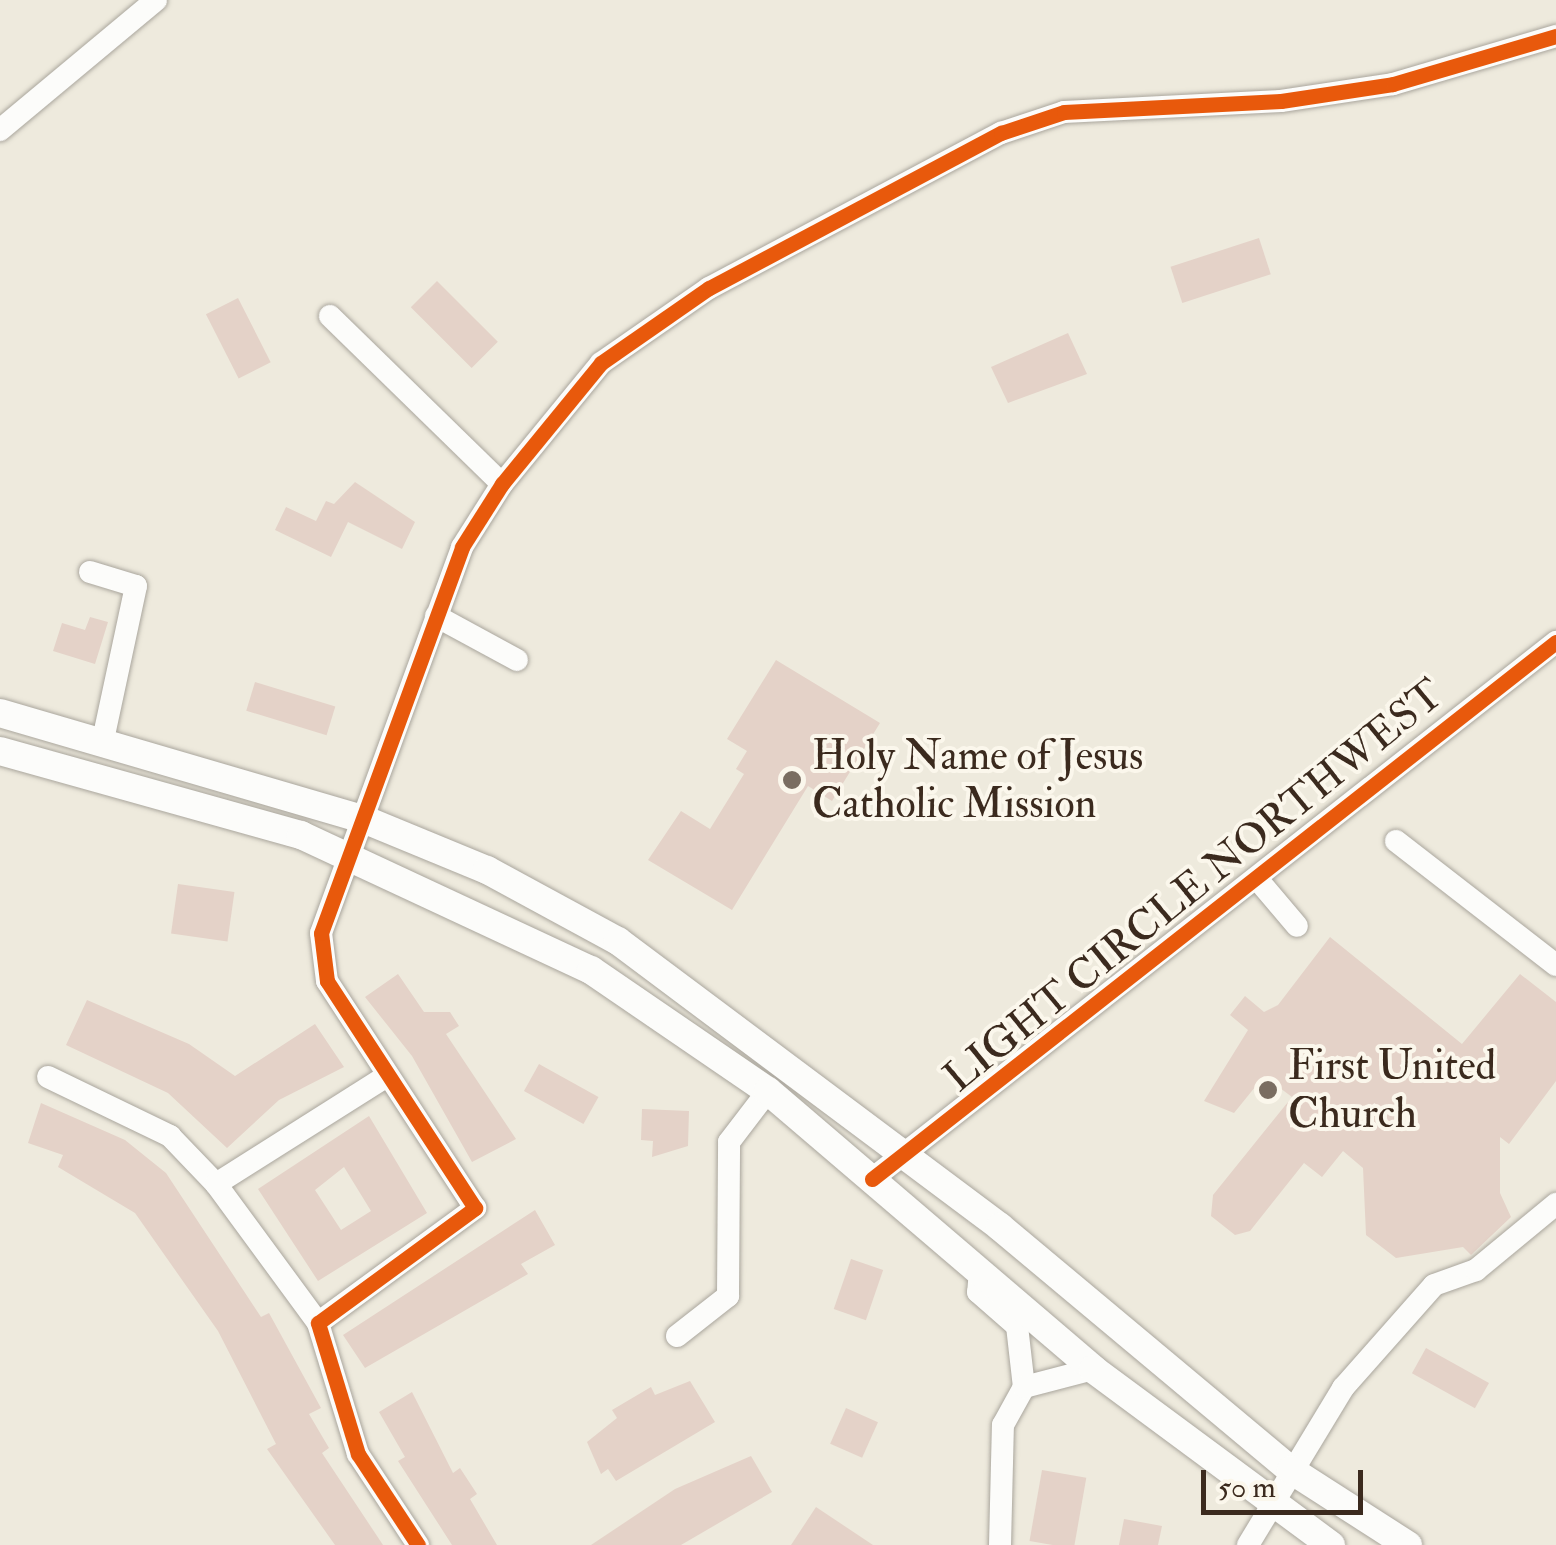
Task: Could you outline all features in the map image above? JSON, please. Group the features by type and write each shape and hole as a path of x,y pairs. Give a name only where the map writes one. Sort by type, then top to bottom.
{"main road":[{"path":"0,713 104,740 363,819 487,870 618,941 711,1003 1292,1470 1408,1545"},
{"path":"0,751 350,854 591,970 768,1091 1094,1370 1267,1504 1332,1545"}],"street":[{"path":"0,130 156,0"},
{"path":"318,1323 475,1208 384,1076 327,981 321,934 462,546 502,484 601,363 710,288 1001,134 1064,112 1281,101 1393,84 1556,36"},
{"path":"330,316 502,484"},
{"path":"90,572 136,586 104,740"},
{"path":"436,616 518,660"},
{"name":"LIGHT CIRCLE NORTHWEST","path":"872,1179 906,1159 1556,642"},
{"path":"1396,841 1556,965"},
{"path":"1258,880 1297,926"},
{"path":"48,1076 170,1136 216,1184 318,1323 358,1454 418,1545"},
{"path":"216,1184 384,1076"},
{"path":"678,1336 728,1296 730,1142 768,1091"},
{"path":"1248,1545 1267,1504 1343,1388 1434,1285 1476,1270 1556,1204"},
{"path":"980,1271 978,1292 1016,1326 1024,1387 1002,1425 1000,1545"},
{"path":"1024,1387 1094,1370"}],"building":[{"path":"1259,238 1271,274 1182,303 1171,267"},
{"path":"437,281 498,342 472,368 411,307"},
{"path":"238,298 271,362 239,378 206,314"},
{"path":"1068,333 1087,374 1008,403 991,367"},
{"path":"355,482 415,522 402,549 348,522 331,557 275,530 286,507 316,521 326,501 334,504"},
{"path":"90,617 108,622 95,664 53,651 62,623 85,630"},
{"name":"Holy Name of Jesus Catholic Mission","path":"776,660 880,723 832,801 808,786 732,910 648,860 681,811 710,829 744,774 736,769 747,751 727,739"},
{"path":"255,682 335,707 327,735 246,711"},
{"path":"178,884 234,892 227,941 171,934"},
{"path":"1330,937 1462,1044 1520,974 1556,1002 1556,1081 1509,1144 1500,1137 1500,1193 1511,1217 1471,1255 1463,1247 1396,1258 1366,1235 1363,1168 1343,1151 1322,1177 1304,1163 1250,1231 1235,1235 1211,1216 1213,1195 1292,1097 1264,1076 1234,1113 1204,1101 1248,1030 1230,1015 1245,996 1264,1012 1278,1005"},
{"path":"398,974 424,1012 450,1012 459,1026 446,1034 516,1139 472,1162 412,1056 365,997"},
{"path":"87,1000 189,1044 235,1076 315,1024 344,1067 279,1100 227,1148 168,1093 66,1045"},
{"path":"539,1064 598,1097 583,1124 524,1091"},
{"path":"41,1103 125,1140 166,1173 261,1317 269,1313 321,1408 309,1414 329,1448 322,1453 383,1545 335,1545 267,1449 276,1444 218,1331 135,1213 58,1167 63,1155 28,1143"},
{"path":"642,1109 689,1111 688,1146 652,1157 653,1141 641,1140"},
{"path":"369,1116 427,1213 318,1281 258,1189","holes":["344,1167 371,1211 341,1230 315,1190"]},
{"path":"535,1210 555,1245 521,1264 528,1274 365,1368 343,1335"},
{"path":"851,1259 883,1270 866,1320 834,1309"},
{"path":"1426,1348 1489,1383 1475,1408 1412,1373"},
{"path":"690,1381 715,1422 616,1481 608,1469 601,1474 587,1442 617,1418 612,1410 651,1387 655,1395"},
{"path":"412,1392 453,1473 460,1468 477,1494 470,1499 497,1545 452,1545 398,1461 405,1457 379,1412"},
{"path":"846,1408 878,1422 862,1458 830,1444"},
{"path":"751,1456 772,1492 681,1545 591,1545 675,1489"},
{"path":"1042,1470 1086,1478 1074,1545 1029,1541"},
{"path":"816,1507 873,1545 791,1545"},
{"path":"1124,1519 1162,1526 1158,1545 1119,1545"}],"cycle path":[{"path":"418,1545 358,1454 318,1323 475,1208 327,981 321,933 462,547 502,484 601,363 709,288 1001,133 1064,112 1281,101 1393,84 1556,36"},
{"path":"872,1179 1556,642"}],"place":[{"name":"Holy Name of Jesus Catholic Mission","path":"792,780"},
{"name":"First United Church","path":"1268,1090"}]}
